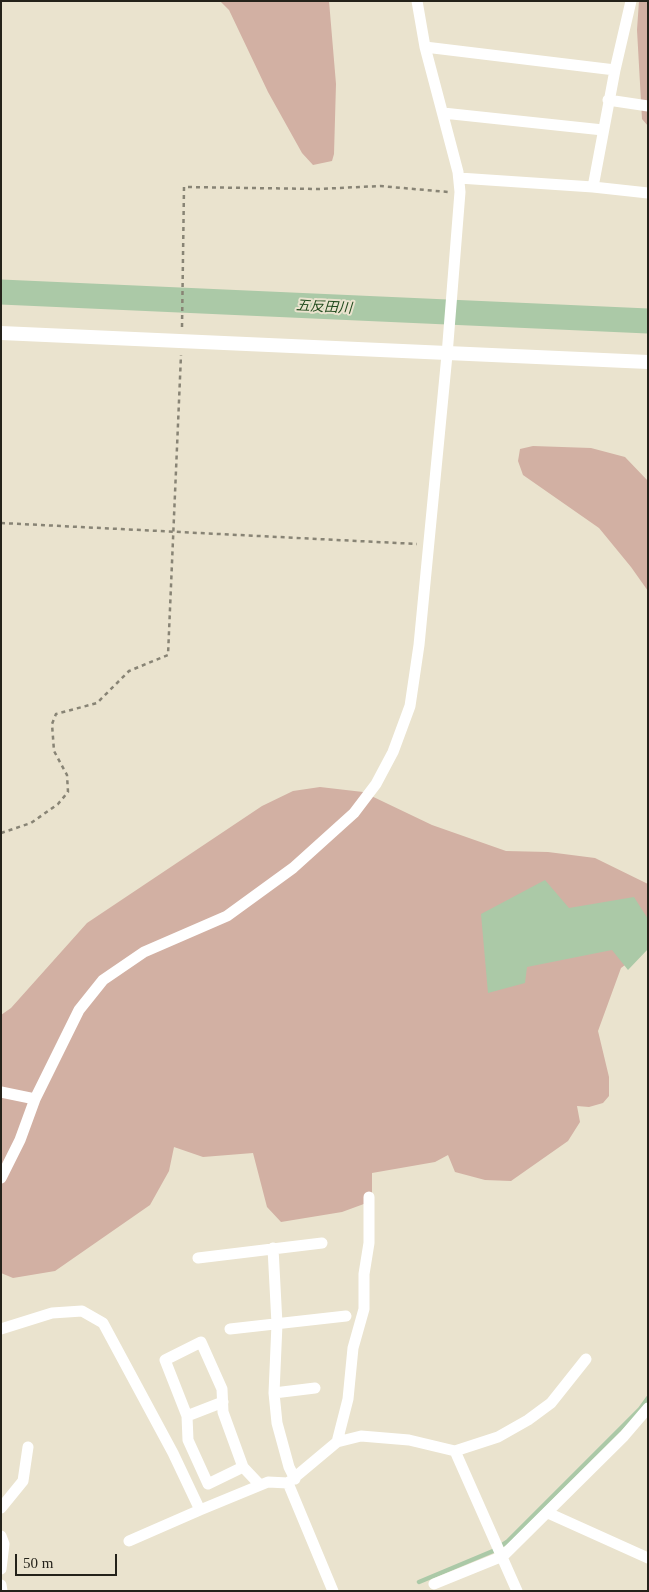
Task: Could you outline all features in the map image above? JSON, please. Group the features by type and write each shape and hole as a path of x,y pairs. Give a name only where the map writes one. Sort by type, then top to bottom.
{"street":[{"path":"1,1178 5,1163 79,1010 103,980 144,952 227,916 293,868 354,813 376,784 393,752 410,706 447,355 460,192 459,178 425,47 418,1"},
{"path":"593,186 614,70 631,1"},
{"path":"425,47 614,70"},
{"path":"608,100 648,106"},
{"path":"443,113 602,130"},
{"path":"459,178 593,186 648,193"},
{"path":"1,333 447,355 648,362"},
{"path":"1,1092 35,1099"},
{"path":"338,1442 348,1399 353,1348 364,1310 364,1274 369,1243 369,1197"},
{"path":"198,1258 322,1243"},
{"path":"273,1248 277,1324 274,1393 277,1423 292,1481 333,1591"},
{"path":"1,1330 52,1313 82,1311 103,1323 173,1453 200,1510"},
{"path":"230,1329 346,1316"},
{"path":"243,1467 208,1484 188,1440 187,1416 165,1360 201,1342 222,1389 223,1412 243,1467 260,1485"},
{"path":"129,1541 268,1482 292,1481 338,1442 361,1436 409,1440 455,1451 498,1437 528,1420 551,1403 586,1359"},
{"path":"274,1393 315,1388"},
{"path":"187,1416 223,1402"},
{"path":"434,1584 500,1550 548,1512 624,1436 648,1408"},
{"path":"1,1508 23,1481 28,1447"},
{"path":"455,1451 517,1591"},
{"path":"548,1512 648,1558"},
{"path":"1,1536 4,1552 1,1569"},
{"path":"1,1585 2,1591"}],"path":[{"path":"1,833 31,823 58,804 68,792 67,775 54,751 52,724 56,714 97,703 128,671 168,655 182,341 184,187 318,189 380,186 460,192"},
{"path":"1,523 428,544"}],"shaded area":[{"path":"220,1 329,1 336,84 334,154 332,161 313,165 302,153 268,92 229,10"},
{"path":"639,1 648,1 648,126 642,119 637,30"},
{"path":"533,446 591,448 625,457 648,481 648,591 599,528 523,475 518,461 520,449"},
{"path":"320,787 363,792 432,825 506,851 548,852 595,858 648,884 648,948 621,968 598,1031 609,1077 609,1096 603,1103 589,1107 577,1106 580,1122 568,1141 511,1181 485,1180 455,1172 448,1155 435,1162 372,1173 372,1201 342,1212 281,1222 267,1207 253,1153 203,1157 174,1147 169,1171 150,1205 55,1271 13,1278 1,1273 1,1015 11,1008 87,923 262,806 293,791"},
{"path":"545,880 569,908 634,897 648,919 648,949 628,970 612,950 527,967 525,983 488,993 481,914"}],"waterway":[{"name":"五反田川","path":"1,292 648,321"},
{"path":"419,1582 493,1551 507,1542 640,1409 648,1398"}]}
